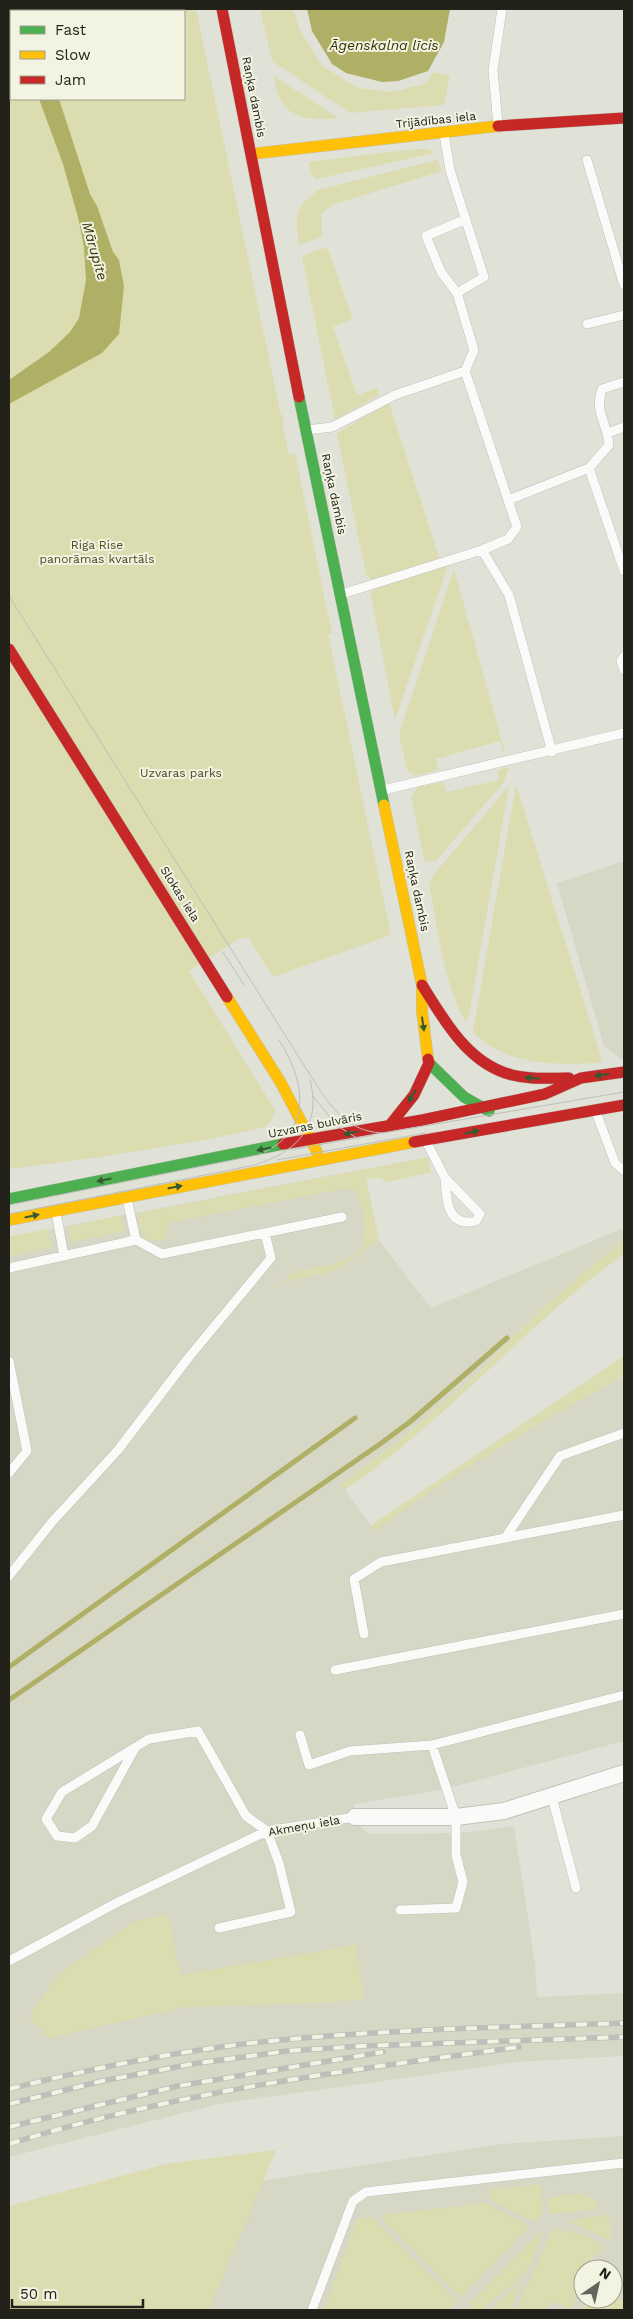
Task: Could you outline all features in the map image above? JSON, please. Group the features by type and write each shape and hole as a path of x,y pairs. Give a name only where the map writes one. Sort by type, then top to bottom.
{"main road":[{"name":"Raņķa dambis","path":"222,9 306,430 383,790 422,985 422,1011 429,1063"},
{"name":"Trijādības iela","path":"251,154 293,148 444,134 498,126 624,118"},
{"name":"Slokas iela","path":"9,648 282,1083 320,1159"},
{"name":"Raņķa dambis","path":"422,985 443,1019 467,1050 482,1062 505,1073 530,1078 581,1078"},
{"path":"390,1125 414,1095 429,1063 448,1084 480,1108 517,1123"},
{"name":"Uzvaras bulvāris","path":"9,1220 53,1201 311,1139 545,1094 581,1078 624,1072"},
{"name":"Uzvaras bulvāris","path":"9,1199 53,1201 127,1196 320,1159 624,1105"}],"street":[{"name":"Akmeņu iela","path":"355,1817 456,1818 504,1810 624,1774"}],"lane":[{"path":"498,126 494,70 502,9"},
{"path":"444,134 450,170 484,277 457,293"},
{"path":"587,160 624,286"},
{"path":"342,594 482,550 508,539 517,527 465,371 474,350 457,293 441,272 426,236 466,219"},
{"path":"587,324 624,315"},
{"path":"306,430 332,427 394,396 465,371"},
{"path":"508,500 589,468 609,445 608,433 598,404 602,389 624,382"},
{"path":"608,433 624,427"},
{"path":"589,468 624,572"},
{"path":"482,550 508,595 552,752"},
{"path":"624,656 622,661 624,670"},
{"path":"383,790 552,752 624,733"},
{"path":"595,1109 615,1163 624,1171"},
{"path":"426,1141 436,1164 445,1178 462,1198 475,1207 480,1214 476,1221 469,1223 458,1220 449,1211 446,1200 445,1178"},
{"path":"127,1196 136,1240"},
{"path":"53,1201 64,1256"},
{"path":"9,1268 136,1240 162,1254 342,1217"},
{"path":"9,1576 52,1522 118,1450 189,1357 271,1258 264,1233"},
{"path":"9,1361 27,1450 9,1473"},
{"path":"505,1538 560,1456 624,1433"},
{"path":"364,1634 354,1579 380,1562 624,1515"},
{"path":"336,1670 624,1614"},
{"path":"300,1735 309,1766 350,1751 432,1745 624,1695"},
{"path":"135,1748 92,1826 74,1838 57,1836 46,1819 62,1792 149,1739 198,1731 246,1816 267,1831 279,1862 290,1912 219,1928"},
{"path":"400,1910 456,1908 463,1882 456,1855 456,1818 432,1745"},
{"path":"552,1797 576,1888"},
{"name":"Akmeņu iela","path":"9,1961 118,1902 267,1831 355,1817"},
{"path":"312,2310 352,2201 361,2194 400,2187 624,2163"}],"shaded area":[{"path":"624,861 624,1061 604,1046 557,883"},
{"path":"364,1169 379,1240 431,1308 624,1228 624,1239 549,1302 469,1381 396,1443 341,1484 374,1530 457,1474 548,1417 624,1376 624,1741 441,1790 354,1804 358,1825 370,1834 462,1833 514,1826 535,1964 537,1997 624,1993 624,2056 517,2062 219,2104 9,2157 9,1237","holes":["356,1946 363,1999 317,2003 186,2007"]},
{"path":"624,2136 624,2310 9,2310 261,2181 501,2144"}],"green space":[{"name":"Uzvaras parks","path":"9,9 196,9 280,411 281,415 284,416 282,421 289,455 295,453 332,634 328,634 391,935 273,977 248,937 243,939 242,937 189,971 275,1110 271,1122 265,1127 206,1140 9,1169"},
{"path":"260,9 293,9 300,30 322,66 358,88 393,92 427,83 433,72 450,76 444,105 350,113 272,61"},
{"path":"274,76 338,118 314,119 294,114 281,100 276,90"},
{"path":"428,149 435,153 316,179 311,174 309,162"},
{"path":"437,160 442,171 335,204 322,213 322,237 299,245 298,213 304,202 318,190"},
{"path":"327,247 353,319 333,327 357,395 377,388 379,395 335,420 302,256"},
{"path":"389,403 440,560 374,581 366,575 337,433"},
{"path":"448,565 395,720 370,591"},
{"path":"454,569 505,752 503,752 500,741 436,759 438,770 415,776 407,770 399,734"},
{"path":"509,767 504,782 436,861 425,862 411,797 418,787 443,782 447,792 499,780 497,770"},
{"path":"516,784 602,1060 600,1063 566,1064 532,1061 501,1051 486,1043 473,1032"},
{"path":"509,786 470,1010 468,1019 465,1021 446,972 429,884 434,874"},
{"path":"428,1157 431,1172 388,1182 379,1177 366,1180 379,1240 335,1271 282,1283 292,1274 338,1262 349,1258 357,1252 363,1243 364,1221 357,1192 348,1188 167,1223 167,1237 162,1240 147,1240 140,1228 138,1213"},
{"path":"121,1215 125,1231 72,1242 68,1227"},
{"path":"47,1229 52,1247 9,1256 9,1237"},
{"path":"624,1239 624,1254 553,1311 418,1434 345,1490 341,1484 396,1443 469,1381 549,1302"},
{"path":"624,1356 624,1376 497,1449 374,1531 370,1526"},
{"path":"168,1914 180,1975 356,1945 364,1999 317,2003 186,2007 49,2038 29,2017 57,1976 126,1927 142,1919"},
{"path":"276,2150 209,2310 9,2310 9,2206 166,2164"},
{"path":"540,2184 543,2212 535,2222 490,2199 489,2192 491,2190"},
{"path":"583,2193 593,2199 598,2209 554,2214 549,2212 547,2198"},
{"path":"485,2203 530,2226 461,2297 382,2218 383,2215"},
{"path":"604,2215 610,2220 611,2237 608,2240 572,2223 573,2220"},
{"path":"372,2217 457,2301 449,2310 324,2310 357,2219"},
{"path":"552,2230 584,2235 601,2246 601,2249 592,2259 573,2259 573,2303 569,2310 554,2301 545,2310 516,2310"},
{"path":"544,2231 527,2272 481,2310 473,2310 469,2304 540,2232"},
{"path":"522,2282 510,2310 489,2310"},
{"path":"624,2297 624,2310 581,2310 623,2309"}],"water":[{"name":"Āgenskalna līcis","path":"307,9 450,9 444,42 428,71 398,81 382,82 346,73 332,64 312,31"},
{"name":"Mārupīte","path":"39,100 59,100 90,194 97,206 113,252 119,260 124,286 119,334 102,353 9,404 9,380 49,352 70,332 79,318 86,280 84,248 79,221 63,164"}],"waterway":[{"path":"9,1700 380,1444 411,1421 507,1338"},
{"path":"9,1667 355,1418"}],"tram line":[{"path":"9,596 317,1086 344,1119 368,1131 383,1133 624,1092"},
{"path":"223,952 244,985"},
{"path":"9,1205 258,1155 276,1145 289,1133 296,1120 300,1105 295,1073 279,1040"},
{"path":"9,1214 250,1166 279,1155 291,1147 308,1126 312,1113 313,1097 310,1080"},
{"path":"313,1096 336,1125 357,1138"},
{"path":"277,1160 425,1133"},
{"path":"290,1150 373,1135"}],"railway":[{"path":"9,2089 149,2058 256,2043 416,2031 624,2023"},
{"path":"9,2104 102,2081 192,2064 287,2051 362,2046 624,2037"},
{"path":"9,2144 135,2110 198,2097 326,2074 519,2047"},
{"path":"9,2127 178,2086 383,2052"}],"traffic: fast":[{"path":"299,397 384,805"},
{"path":"429,1063 464,1097 489,1111"},
{"path":"9,1199 283,1144"}],"traffic: slow":[{"path":"251,154 498,126"},
{"path":"384,805 422,985 422,1011 428,1059"},
{"path":"227,997 281,1083 317,1152"},
{"path":"9,1220 414,1142"}],"traffic: jam":[{"path":"222,9 299,397"},
{"path":"498,126 624,118"},
{"path":"9,649 227,997"},
{"path":"422,985 459,1039 482,1061 496,1069 519,1077 569,1078"},
{"path":"390,1125 414,1095 429,1063 428,1059"},
{"path":"283,1144 422,1120 545,1094 581,1078 624,1072"},
{"path":"414,1142 624,1105"}],"park label":[{"name":"Riga Rise panorāmas kvartāls","path":"97,552"}]}
